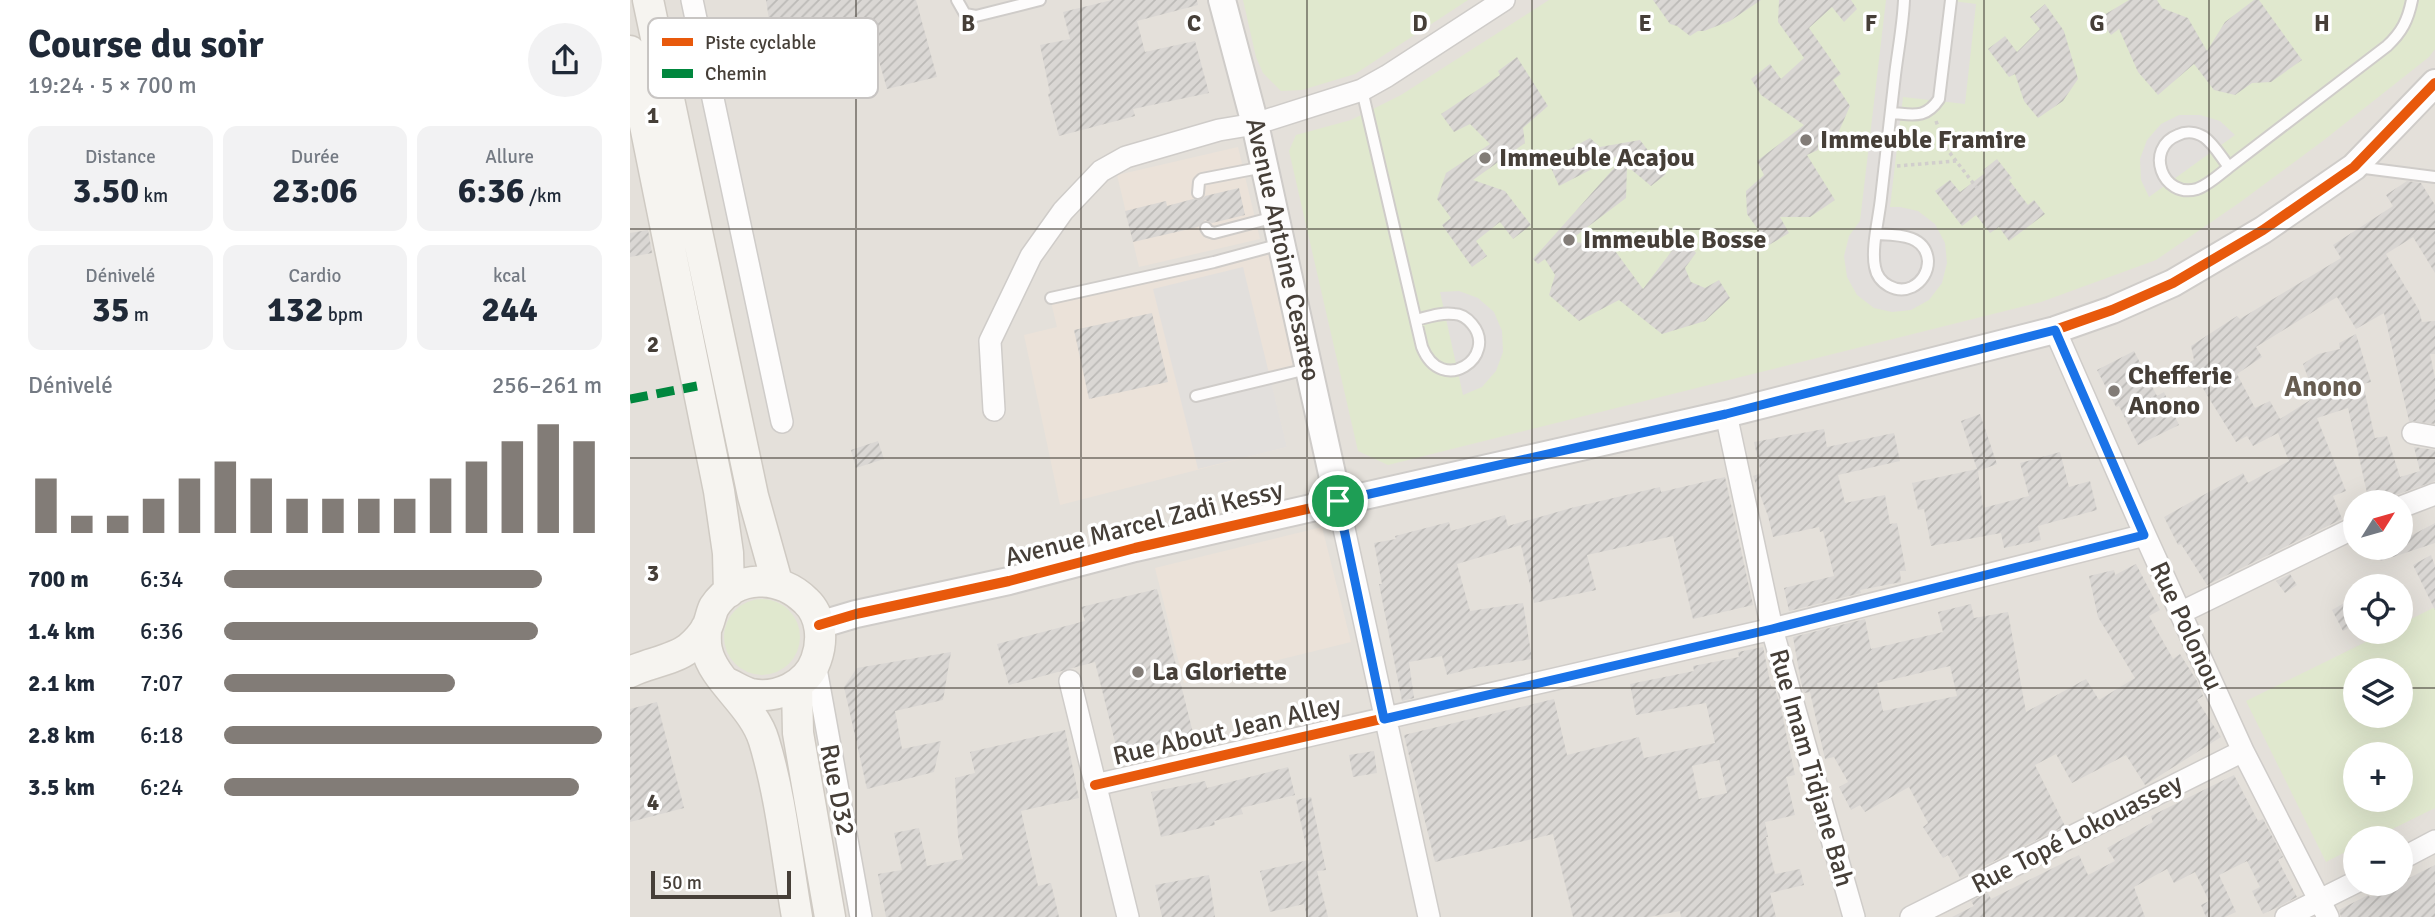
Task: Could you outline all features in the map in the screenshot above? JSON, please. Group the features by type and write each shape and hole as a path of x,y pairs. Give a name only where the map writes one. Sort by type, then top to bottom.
{"main road":[{"path":"648,0 652,18"},
{"path":"630,51 719,491 729,553 729,592"},
{"path":"669,98 753,496 776,582"},
{"path":"630,674 682,653 690,647 706,628 714,608 729,592 751,582 776,582 796,590 811,605 820,625 821,645 806,674 798,733 830,917"},
{"path":"706,628 707,650 720,675 753,716 764,740 797,917"},
{"path":"630,674 720,675 749,694 774,695 806,674"}],"street":[{"path":"692,0 696,18"},
{"name":"Avenue Antoine Cesareo","path":"1222,0 1255,124 1338,501"},
{"path":"994,410 990,341 1031,257 1063,211 1101,171 1126,157 1219,130 1255,124 1362,90 1504,0"},
{"name":"Avenue Marcel Zadi Kessy","path":"820,625 856,614 1009,581 1135,548 1726,414 2055,330 2112,310 2173,283 2263,230 2354,167 2435,83"},
{"path":"713,98 782,422"},
{"name":"Rue Polonou","path":"2055,330 2144,535 2243,751 2324,908"},
{"name":"Rue Imam Tidjane Bah","path":"1726,414 1772,629 1854,917"},
{"path":"2413,433 2435,437"},
{"path":"2413,502 2435,494"},
{"path":"1338,501 1429,917"},
{"path":"2180,613 2343,533"},
{"name":"Rue About Jean Alley","path":"1095,785 1772,629 2144,535"},
{"name":"Rue D32","path":"806,674 861,917"},
{"path":"1070,681 1128,917"},
{"name":"Rue Topé Lokouassey","path":"1911,917 2243,751"},
{"path":"2413,853 2435,841"},
{"path":"2286,917 2324,908 2343,893"}],"lane":[{"path":"957,0 965,14 976,16 1040,0"},
{"path":"1877,234 1905,236 1923,246 1928,266 1925,276 1918,284 1909,289 1888,286 1875,270 1877,234 1904,0"},
{"path":"1891,113 1921,115 1932,109 1938,99 1951,0"},
{"path":"2228,167 2203,137 2193,132 2181,133 2171,138 2163,146 2159,157 2164,178 2173,186 2183,190 2195,190 2205,185 2387,46 2401,33 2412,0"},
{"path":"1362,90 1422,347 1426,357 1434,366 1444,370 1466,366 1474,358 1479,337 1475,326 1467,318 1445,313 1416,320"},
{"path":"1198,193 1199,182 1202,180 1264,167"},
{"path":"2354,167 2435,177"},
{"path":"1206,228 1208,232 1214,233 1275,217"},
{"path":"1051,298 1214,262 1281,244"},
{"path":"1196,396 1307,369"}],"path":[{"path":"1932,109 1946,148 1977,188"},
{"path":"1885,167 1956,160"}],"shaded area":[{"path":"630,0 2435,0 2435,917 630,917"},
{"path":"1886,0 1945,0 1976,4 1965,104 1903,97 1890,207 1918,211 1935,224 1945,243 1947,263 1942,283 1929,300 1911,310 1892,312 1874,308 1857,295 1847,277 1844,256 1849,236 1860,221"},
{"path":"2179,115 2200,115 2220,121 2235,135 2149,197 2141,180 2140,159 2147,140 2161,124"},
{"path":"1238,147 1260,239 1139,267 1117,175"},
{"path":"1279,248 1307,369 1270,378 1287,447 1060,505 1024,335 1057,327 1051,302"},
{"path":"1243,267 1287,447 1198,469 1153,289"},
{"path":"1459,291 1478,298 1494,312 1502,331 1503,352 1496,371 1482,387 1463,395 1440,292"},
{"path":"1322,527 1351,642 1184,683 1155,568"}],"green space":[{"path":"1243,0 1468,0 1355,74 1302,90 1281,91 1263,73 1256,57"},
{"path":"1549,0 2435,0 2435,49 2429,57 2324,140 2156,260 2041,302 1388,465 1358,451 1289,151 1296,135 1351,120 1401,95"},
{"path":"755,599 769,599 783,605 794,616 800,637 797,652 789,664 769,675 755,675 741,669 730,658 724,644 724,630 730,616 741,605"},
{"path":"2435,607 2435,808 2398,826 2343,826 2343,853 2326,862 2246,701 2362,644 2413,644 2413,618"}],"building":[{"path":"766,0 916,0 937,77 887,89 878,61 878,18 769,18"},
{"path":"1112,0 1197,0 1198,5 1137,21 1145,52 1195,41 1209,93 1133,109 1135,116 1059,136 1048,94 1050,93 1040,45 1070,39 1063,12"},
{"path":"1653,0 1761,0 1730,21 1690,36 1670,24"},
{"name":"Immeuble Framire","path":"1779,0 1851,0 1857,9 1844,22 1832,7 1809,28 1841,74 1833,80 1850,106 1836,138 1818,143 1818,150 1807,155 1835,200 1810,217 1780,217 1789,233 1769,245 1747,214 1746,191 1764,175 1757,161 1804,125 1761,95 1751,79 1770,64 1781,79 1804,58 1778,22"},
{"path":"2129,0 2157,0 2162,8 2188,18 2207,51 2225,22 2254,0 2259,0 2302,60 2271,82 2252,83 2235,95 2214,90 2194,64 2158,95 2138,72 2119,29 2111,35 2099,18"},
{"path":"2045,4 2064,31 2078,79 2063,101 2038,118 2024,101 2015,74 2009,77 1988,49 2005,36 2017,52 2040,29 2030,17"},
{"name":"Immeuble Acajou","path":"1517,57 1548,106 1523,128 1525,143 1473,180 1505,191 1531,225 1513,239 1500,222 1476,241 1487,256 1472,267 1442,225 1451,218 1437,199 1446,173 1490,144 1470,124 1454,132 1441,114 1500,75 1498,71"},
{"name":"Immeuble Bosse","path":"1590,138 1600,147 1640,140 1666,174 1651,186 1627,166 1626,198 1569,241 1613,248 1643,289 1683,236 1696,253 1685,268 1691,282 1705,288 1719,280 1730,298 1705,321 1662,334 1619,300 1579,321 1549,295 1555,275 1545,259 1538,264 1533,259 1631,149 1559,186 1548,161"},
{"path":"1997,159 2028,205 2034,200 2045,214 2009,241 1999,227 1990,233 1976,215 1962,226 1935,191 1950,180 1960,192 1985,173 1983,170"},
{"path":"2407,181 2421,183 2435,205 2435,273 2413,237 2386,254 2419,310 2422,322 2435,321 2435,354 2430,354 2435,378 2435,424 2409,421 2384,313 2356,329 2337,297 2256,347 2262,357 2237,374 2255,408 2270,401 2280,419 2315,397 2303,364 2318,354 2340,349 2339,343 2356,334 2371,382 2363,384 2375,438 2387,436 2400,477 2420,471 2414,447 2435,450 2435,481 2410,490 2366,490 2348,408 2317,418 2346,490 2333,496 2342,519 2207,585 2181,544 2178,545 2164,517 2243,473 2248,483 2289,461 2278,433 2253,446 2247,436 2236,442 2199,382 2190,388 2179,369 2194,360 2191,346 2237,316 2240,319 2341,258 2333,245 2393,206 2386,195"},
{"path":"1239,188 1245,215 1212,223 1205,220 1198,227 1133,242 1125,211 1166,201 1167,206 1193,199 1201,200 1205,196"},
{"path":"648,230 652,253 630,257 630,233"},
{"path":"1152,313 1168,382 1089,399 1074,330"},
{"path":"2134,351 2157,396 2164,392 2179,425 2138,445 2097,370"},
{"path":"1980,414 1997,464 1978,471 1983,508 2029,496 2020,463 2060,452 2069,487 2090,481 2097,510 2038,526 2041,540 2004,548 2001,533 1931,546 1924,509 1918,510 1912,483 1977,469 1961,421"},
{"path":"1824,429 1827,447 1894,433 1900,461 1838,475 1845,503 1885,495 1890,524 1897,523 1906,571 1900,571 1901,582 1860,590 1861,593 1789,611 1784,588 1834,576 1823,531 1820,532 1819,527 1773,537 1753,476 1761,473 1754,442"},
{"path":"878,441 884,459 856,468 851,450"},
{"path":"1725,477 1753,605 1693,619 1673,536 1587,555 1596,590 1534,603 1521,545 1457,564 1470,611 1523,603 1532,659 1447,675 1442,656 1409,662 1414,698 1402,701 1379,584 1382,584 1374,543 1449,522 1451,531 1505,515 1508,526 1660,487 1661,492"},
{"path":"2435,523 2435,543 2413,550 2413,535"},
{"path":"2431,555 2435,566 2435,610 2413,565"},
{"path":"2136,564 2160,610 2149,616 2173,659 2180,654 2197,681 2203,696 2197,700 2221,737 2145,785 2126,755 2072,783 2056,754 2035,765 2065,826 1960,878 1948,855 1943,858 1923,827 1928,823 1909,787 1865,812 1860,805 1851,810 1839,787 1848,782 1834,757 1825,759 1810,692 1804,693 1801,682 1793,637 1865,619 1871,649 1943,632 1938,612 1971,604 1974,618 2008,612 2026,712 2086,679 2099,700 2135,678 2098,617 2089,576 2114,570 2115,575","holes":["1950,666 1957,696 1883,711 1877,683"]},
{"path":"2290,574 2297,585 2285,593 2276,581"},
{"name":"La Gloriette","path":"1157,589 1194,737 1118,754 1095,662 1009,685 997,644 1085,621 1081,607"},
{"path":"2343,604 2343,631 2332,610"},
{"path":"1763,647 1771,686 1774,686 1780,704 1795,775 1786,777 1795,815 1765,822 1766,837 1775,874 1800,869 1804,885 1770,893 1776,917 1681,917 1680,911 1649,917 1573,917 1553,834 1435,862 1404,735 1554,699 1567,755 1639,737 1644,758 1715,743 1706,703 1636,715 1630,684 1694,671 1693,666 1739,657 1738,652","holes":["1719,760 1727,793 1699,799 1692,766"]},
{"path":"951,652 943,700 895,711 902,749 941,741 934,772 867,789 844,687 857,668"},
{"path":"657,702 684,808 630,822 630,709"},
{"path":"1065,730 1079,798 1021,811 1038,886 1051,883 1059,917 886,917 878,874 902,870 894,833 919,828 927,866 963,859 958,837 955,778 975,773 970,752"},
{"path":"1374,751 1377,773 1353,777 1349,755"},
{"path":"1288,767 1295,795 1241,808 1243,814 1214,821 1215,825 1161,837 1151,792 1205,781 1207,788"},
{"path":"2234,775 2258,821 2263,819 2283,857 2278,860 2297,897 2278,907 2263,914 2252,891 2260,887 2247,861 2219,875 2236,912 2225,917 2206,917 2201,905 2209,901 2195,872 2174,883 2167,869 2134,887 2145,917 1952,917 1974,906 1971,901 1988,893 1991,899 2079,855 2088,875 2115,861 2107,848 2153,822 2151,816"},
{"path":"1311,797 1326,870 1317,871 1328,917 1307,917 1304,904 1270,912 1260,871 1309,860 1296,800"},
{"path":"2435,865 2435,917 2341,917 2339,910 2366,896 2413,896 2413,876"},
{"path":"1209,875 1215,917 1162,917 1155,885"}],"marked path":[{"path":"630,399 697,386"}],"cycle path":[{"path":"819,625 856,614 1009,581 1135,548 1726,414 2055,330 2112,310 2173,283 2263,230 2354,167 2435,83"},
{"path":"1095,785 1772,629 2145,535"}],"place":[{"name":"Immeuble Framire","path":"1806,140"},
{"name":"Immeuble Acajou","path":"1485,158"},
{"name":"Immeuble Bosse","path":"1569,240"},
{"name":"Chefferie Anono","path":"2114,391"},
{"name":"La Gloriette","path":"1138,672"}],"district":[{"name":"Anono","path":"2323,387"}],"route":[{"path":"2055,330 2144,535 1772,629 1384,719 1338,501 1726,414 2055,330"}]}
